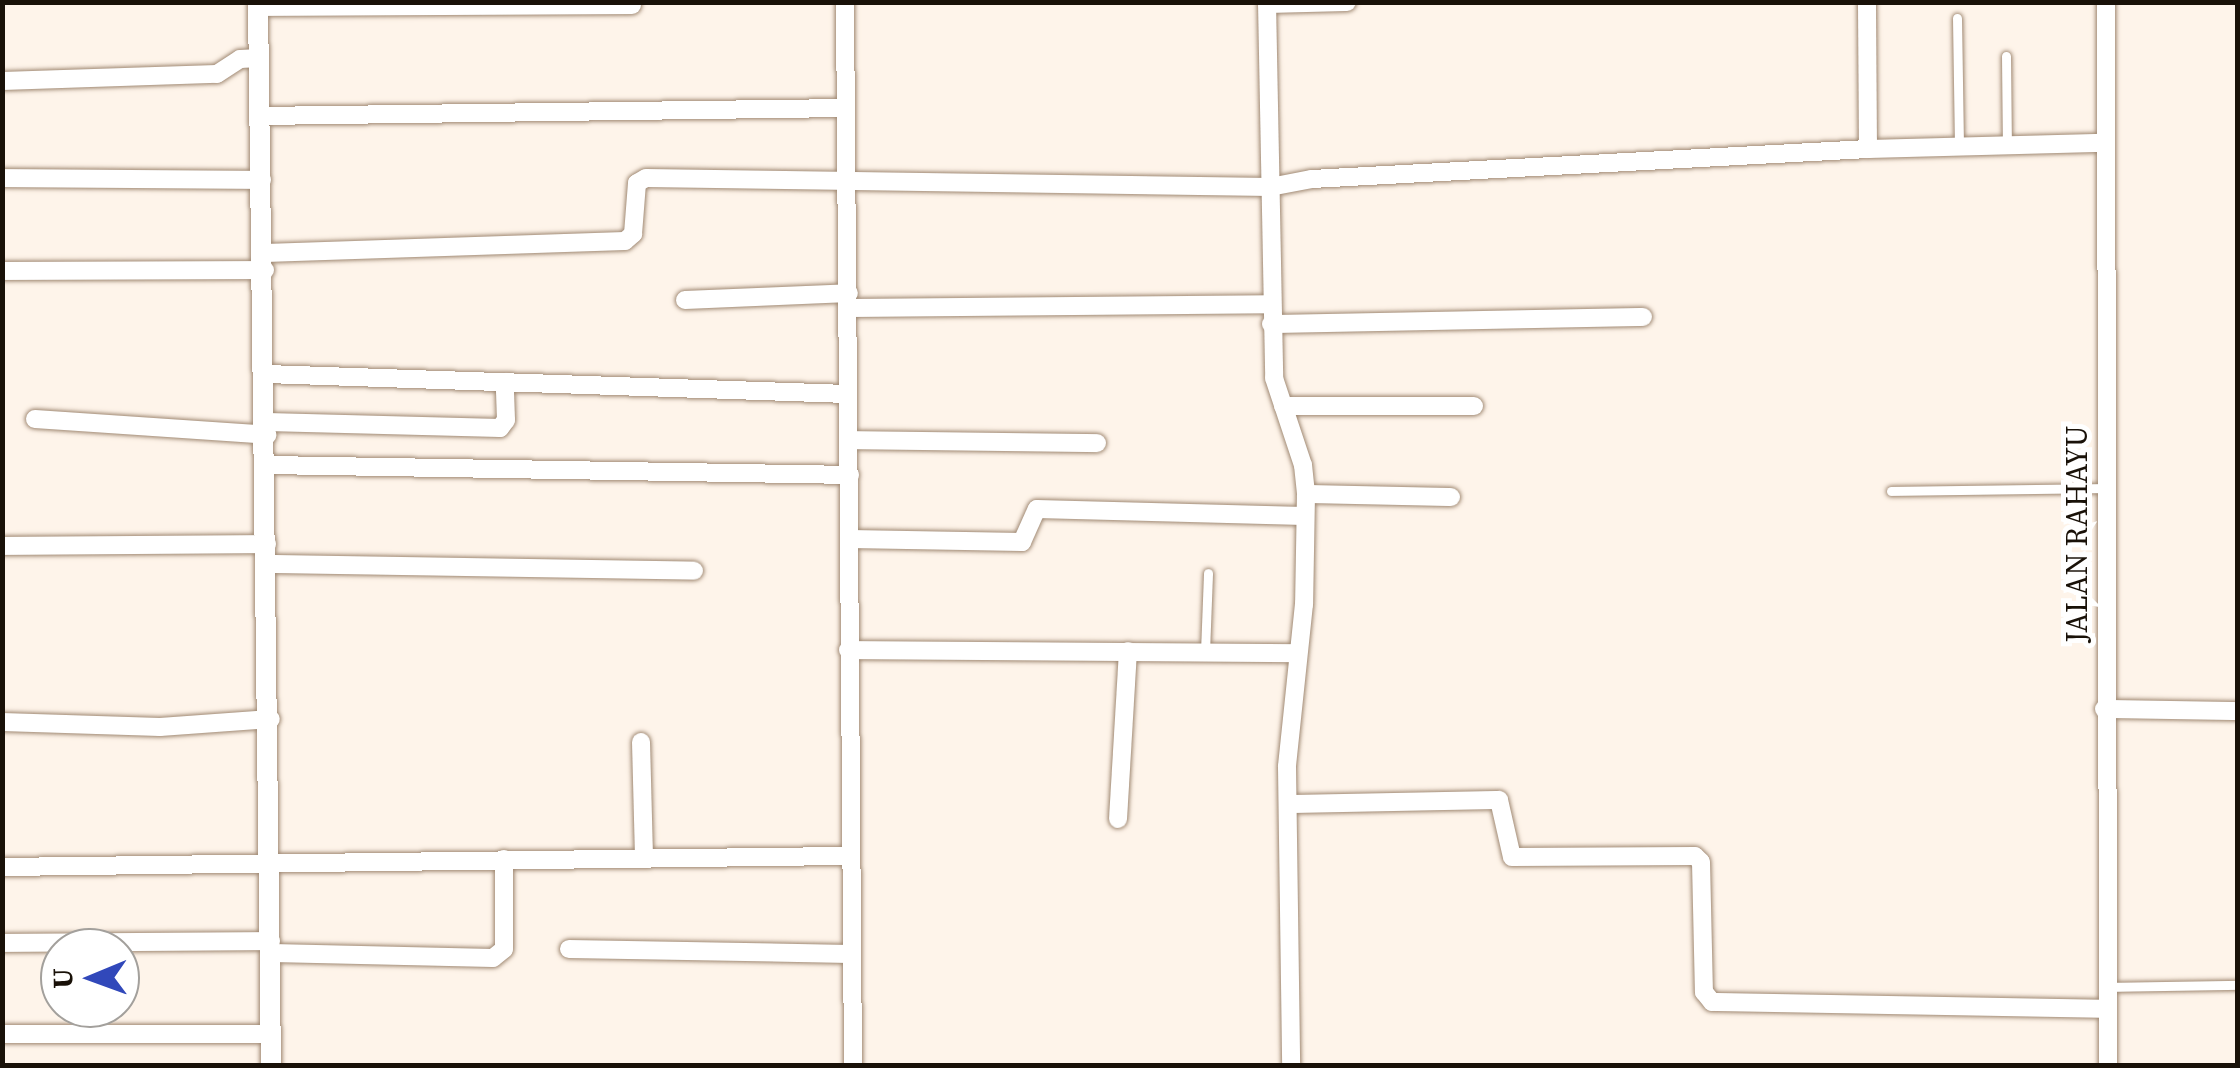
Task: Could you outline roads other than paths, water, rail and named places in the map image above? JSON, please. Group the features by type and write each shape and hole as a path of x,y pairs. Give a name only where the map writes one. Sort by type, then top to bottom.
{"street":[{"path":"845,2 850,440 846,856 852,1066"},
{"path":"1291,1066 1288,804 1296,653 1305,589 1306,494 1303,464 1282,406 1271,324 1267,3 1346,2"},
{"path":"1867,2 1868,149"},
{"name":"JALAN RAHAYU","path":"2106,2 2104,709 2108,1066"},
{"path":"271,1066 273,859 258,5 632,5"},
{"path":"2,81 217,74 240,59 259,58"},
{"path":"259,116 846,108"},
{"path":"2,272 626,241 633,234 637,183 646,178 1270,187 1312,179 1868,149 2105,144"},
{"path":"2,178 262,180"},
{"path":"686,300 1271,304"},
{"path":"1271,324 1643,317"},
{"path":"266,374 848,394"},
{"path":"35,419 267,428 500,428 506,420 505,382"},
{"path":"1282,406 1474,406"},
{"path":"850,440 1097,443"},
{"path":"268,464 850,475"},
{"path":"1306,494 1452,497"},
{"path":"850,539 1022,542 1037,509 1304,516"},
{"path":"2,546 694,571"},
{"path":"848,650 1296,653"},
{"path":"1118,819 1128,652"},
{"path":"2104,709 2238,711"},
{"path":"2,722 160,726 271,719"},
{"path":"642,742 644,857"},
{"path":"1288,804 1499,800 1512,856 1695,856 1701,862 1704,992 1712,1002 2107,1009"},
{"path":"2,867 273,859 846,856"},
{"path":"2,944 272,947 493,958 504,949 504,859"},
{"path":"569,949 850,954"},
{"path":"2,1034 272,1034"}],"lane":[{"path":"1956,18 1959,148"},
{"path":"2006,56 2007,146"},
{"path":"1890,491 2105,488"},
{"path":"1205,652 1208,573"},
{"path":"2107,986 2238,985"}]}
